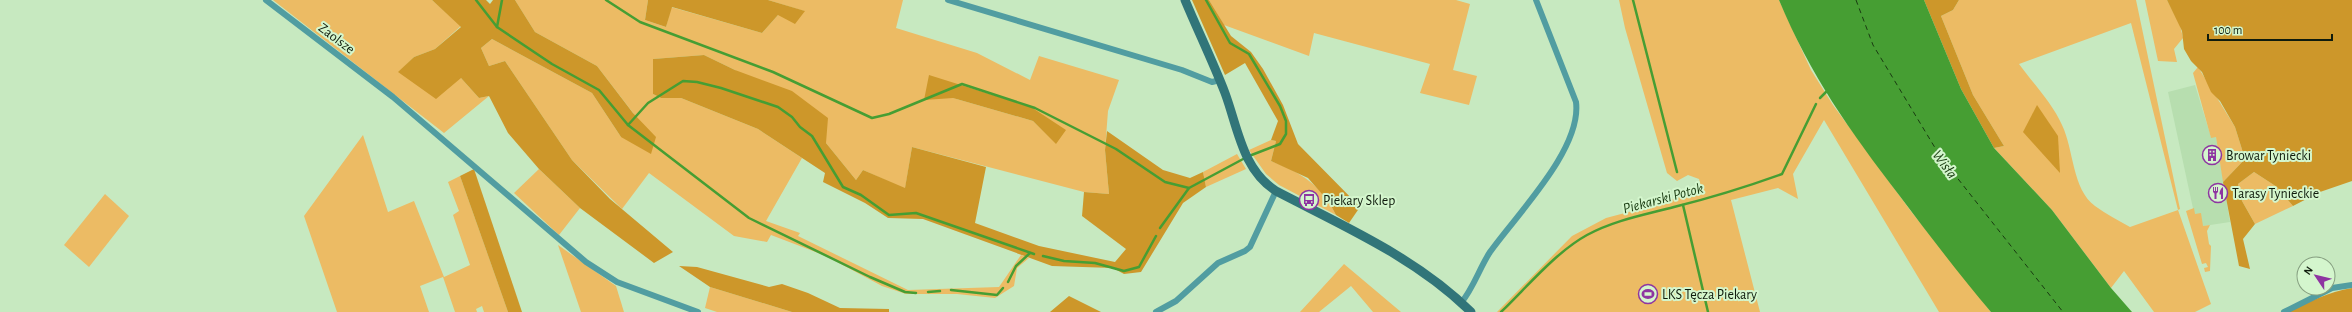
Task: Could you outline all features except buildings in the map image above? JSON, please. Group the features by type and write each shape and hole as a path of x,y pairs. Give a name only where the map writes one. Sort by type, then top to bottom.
{"street":[{"name":"Zaolsze","path":"266,0 393,97 586,262 624,285 698,312"},
{"path":"948,0 1182,70 1212,82 1220,80"},
{"path":"1185,0 1220,80 1244,151 1252,166 1266,183 1276,191 1395,255 1432,279 1471,312"},
{"path":"1461,303 1469,293 1489,255 1550,173 1573,132 1576,120 1576,102 1536,0"},
{"path":"1156,312 1176,301 1218,263 1250,247 1276,191"},
{"path":"2284,312 2332,288 2352,285"}],"shaded area":[{"path":"273,0 432,0 461,26 435,49 414,57 399,72 461,78 479,98 489,96 444,133"},
{"path":"432,0 486,0 490,4 493,0 515,0 535,32 597,66 633,113 656,137 651,154 621,137 592,93 492,39 481,48 489,66 505,61 572,160 610,199 673,252 654,263 580,208 539,169 508,133 489,96 479,98 461,78 436,99 398,72 414,57 435,49 461,27"},
{"path":"515,0 648,0 645,20 666,27 671,7 762,33 778,15 804,11 768,0 903,0 896,28 977,53 1030,80 1039,56 1119,80 1108,111 1105,150 1109,194 1084,192 912,147 905,189 863,170 856,180 826,143 735,70 704,55 653,59 653,94 661,98 681,98 758,129 802,158 766,221 800,233 798,236 908,290 999,287 1021,255 1029,258 1017,268 1014,286 995,298 957,294 906,294 882,286 826,256 771,235 767,242 734,236 649,173 622,209 572,160 505,61 489,66 481,48 492,39 592,93 621,137 637,118 597,66 535,32","holes":["953,98 1031,107 1056,143 1033,121"]},
{"path":"648,0 768,0 805,11 795,24 778,15 762,33 672,7 666,27 645,20"},
{"path":"1192,0 1209,0 1231,36 1251,52 1263,69 1283,105 1298,144 1360,207 1349,223 1336,215 1329,202 1308,178 1271,161 1276,141 1271,140 1278,121 1245,63 1225,75"},
{"path":"1209,0 1456,0 1470,4 1453,70 1477,76 1469,105 1420,93 1430,64 1314,33 1309,56 1224,25"},
{"path":"1619,0 1779,0 1811,70 1833,105 1910,210 1991,312 1939,312 1824,120 1793,174 1798,199 1778,188 1731,200 1760,312 1497,312 1572,236 1606,218 1659,204 1702,189 1699,179 1688,175 1677,181 1667,173 1625,28"},
{"path":"1924,0 1959,0 1953,10 1941,16 1973,95 2004,146 1994,148 1961,89"},
{"path":"1959,0 2136,0 2180,209 2178,210 2211,304 2195,312 2154,312 2124,271 2111,288 2052,210 1994,148 2004,146 1973,95 1941,16 1953,10","holes":["2131,23 2178,210 2130,227 2099,209 2087,199 2074,168 2066,135 2058,117 2048,101 2019,64"]},
{"path":"2145,0 2167,0 2180,25 2183,38 2174,49 2177,62 2158,61"},
{"path":"2167,0 2352,0 2352,181 2320,192 2293,206 2277,187 2254,172 2238,184 2242,201 2255,224 2243,239 2250,269 2239,266 2223,182 2245,159 2235,127 2220,101 2211,92 2202,72 2191,61 2184,49 2182,31"},
{"path":"704,55 735,70 792,91 828,118 826,143 856,180 863,170 905,188 912,147 986,167 975,223 1039,246 1115,262 1126,249 1082,216 1084,192 1109,194 1105,150 1107,131 1163,170 1190,178 1203,172 1206,187 1183,203 1141,272 1124,274 1113,268 1052,266 923,219 888,218 865,203 823,182 825,173 758,129 681,98 661,98 653,94 653,59"},
{"path":"2198,67 2235,127 2245,159 2223,182 2216,137 2211,138 2193,73"},
{"path":"929,75 1031,107 1066,130 1056,144 1033,121 953,98 924,100"},
{"name":"Tarasy Tynieckie","path":"2195,85 2211,137 2216,136 2230,222 2197,227 2168,92"},
{"path":"2037,105 2058,136 2060,173 2023,132"},
{"path":"363,135 388,212 414,201 444,277 470,265 453,215 459,211 448,182 460,176 508,312 484,312 482,306 476,309 477,312 455,312 443,277 420,286 429,312 337,312 304,216"},
{"path":"1271,140 1276,141 1271,161 1292,170 1310,181 1324,196 1336,215 1279,185 1266,174 1249,150"},
{"path":"1237,154 1246,169 1206,187 1203,172"},
{"path":"474,169 522,312 508,312 460,176"},
{"path":"539,169 580,208 559,235 514,193"},
{"path":"2254,172 2277,187 2293,206 2255,224 2242,201 2238,184"},
{"path":"105,194 129,216 89,267 64,245"},
{"path":"2194,208 2195,214 2201,213 2203,226 2210,225 2207,231 2209,244 2211,246 2210,271 2205,272 2204,268 2208,267 2206,263 2202,264 2186,211"},
{"path":"558,245 616,286 624,312 581,312"},
{"path":"1344,264 1401,312 1373,312 1351,286 1319,312 1300,312"},
{"path":"679,266 697,267 769,287 782,284 808,293 840,308 889,309 889,312 792,312 710,287"},
{"path":"710,287 792,312 717,312 705,308"},
{"path":"2352,288 2352,312 2288,312 2324,296 2336,296 2336,292"},
{"path":"1069,296 1101,312 1050,312"}],"water":[{"name":"Wisła","path":"1779,0 1924,0 1961,89 1994,148 2052,210 2111,288 2132,312 1991,312 1881,171 1832,102 1804,53"}],"waterway":[{"path":"476,0 497,27 552,64 599,90 628,125 749,218 870,277 905,292 916,293"},
{"path":"497,27 502,0"},
{"path":"606,0 640,22 773,72 872,118 889,114 962,84 1035,108 1116,149 1165,182 1189,188"},
{"path":"1206,0 1230,43 1249,54 1280,106 1286,121 1286,134 1280,144 1249,156"},
{"path":"1633,0 1677,172"},
{"path":"628,125 648,103 683,81 697,82 721,88 778,107 792,117 800,127 812,136 843,187 861,195 889,215 916,213 1034,254"},
{"name":"Piekarski Potok","path":"1820,98 1827,91"},
{"name":"Piekarski Potok","path":"1501,312 1553,260 1575,242 1587,235 1608,225 1630,218 1688,204 1782,174 1816,104"},
{"path":"1160,228 1189,188 1245,158"},
{"path":"1683,205 1708,312"},
{"path":"1043,256 1064,261 1095,263 1124,271 1139,267 1156,236"},
{"path":"1008,282 1016,266 1030,253"},
{"path":"951,290 997,295 1003,288"},
{"path":"928,292 940,291"}],"ferry route":[{"path":"1856,0 1873,45 1940,156 2063,312"}],"place":[{"name":"Browar Tyniecki","path":"2212,155"},
{"name":"Tarasy Tynieckie","path":"2218,193"},
{"name":"Piekary Sklep","path":"1309,200"},
{"name":"LKS Tęcza Piekary","path":"1648,294"}]}
